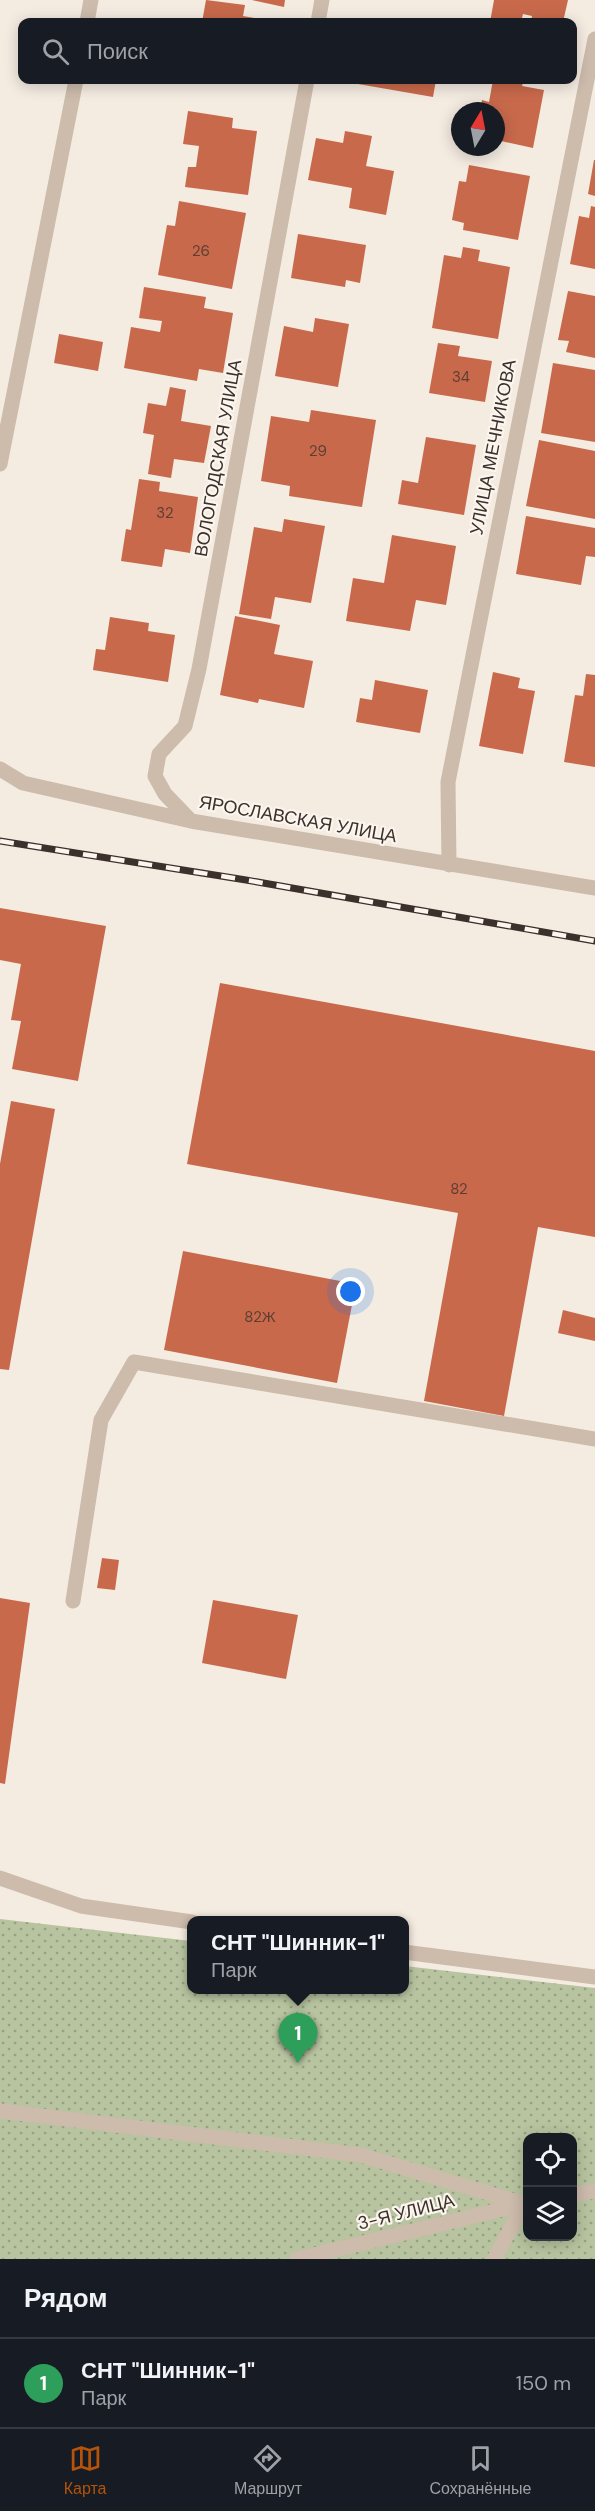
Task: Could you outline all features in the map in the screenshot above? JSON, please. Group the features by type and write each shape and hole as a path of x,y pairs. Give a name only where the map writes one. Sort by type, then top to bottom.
{"street":[{"path":"88,18 91,0"},
{"path":"319,18 322,0"},
{"name":"УЛИЦА МЕЧНИКОВА","path":"449,865 448,782 595,39"},
{"path":"0,464 75,84"},
{"name":"ВОЛОГОДСКАЯ УЛИЦА","path":"191,821 165,794 155,776 159,754 185,726 199,669 306,84"},
{"name":"ЯРОСЛАВСКАЯ УЛИЦА","path":"0,769 23,783 191,821 595,888"},
{"path":"73,1601 101,1420 134,1362 595,1439"},
{"path":"0,1878 81,1906 187,1921"},
{"path":"409,1953 595,1977"},
{"path":"0,2111 361,2155 523,2202"},
{"path":"577,2194 595,2191"},
{"name":"3-Я УЛИЦА","path":"297,2259 523,2204"},
{"path":"494,2259 523,2208"}],"green space":[{"path":"0,1919 187,1941 187,1994 409,1994 409,1966 595,1988 595,2259 0,2259"}],"building":[{"path":"206,0 245,5 243,16 254,18 203,18"},
{"path":"252,0 285,0 284,7"},
{"path":"494,0 568,0 564,18 532,18 532,16 523,14 522,18 491,18"},
{"path":"358,84 435,84 433,97"},
{"path":"492,84 523,84 522,86 544,90 533,148 505,142 505,102 489,102"},
{"path":"188,111 233,118 232,128 257,131 248,195 185,187 188,167 196,167 199,146 183,144"},
{"path":"345,131 372,136 366,166 394,171 386,215 349,208 352,188 308,180 316,138 343,143"},
{"path":"595,160 595,196 588,194"},
{"path":"469,165 530,176 518,240 463,230 464,223 452,220 459,181 466,182"},
{"path":"179,201 246,213 232,289 158,275 167,225 175,226"},
{"path":"591,206 595,207 595,269 570,264 579,216 589,218"},
{"path":"298,234 366,245 360,283 346,280 345,287 291,278"},
{"path":"463,247 480,250 478,261 510,267 498,339 432,328 444,255 461,258"},
{"path":"144,287 206,297 204,308 233,313 223,373 199,369 197,381 124,368 131,327 160,332 162,321 139,318"},
{"path":"568,291 595,296 595,358 566,352 569,341 558,340"},
{"path":"315,318 349,324 338,387 275,376 284,326 313,332"},
{"path":"59,334 103,342 98,371 54,363"},
{"path":"438,343 460,346 458,356 492,361 485,402 429,393"},
{"path":"553,363 595,370 595,442 541,433"},
{"path":"170,387 186,390 181,421 211,426 204,463 174,459 171,478 148,474 154,435 143,433 148,403 166,406"},
{"path":"311,410 376,420 362,507 289,496 290,486 261,481 271,416 309,422"},
{"path":"426,437 476,445 464,515 398,504 402,480 418,483"},
{"path":"539,440 595,451 595,519 526,506"},
{"path":"139,479 160,482 159,491 198,497 190,553 165,549 162,567 121,561 126,529 131,530"},
{"path":"526,516 595,528 595,557 586,556 581,585 516,574"},
{"path":"284,519 325,526 311,603 275,597 271,619 239,614 254,527 282,532"},
{"path":"392,535 456,546 446,605 416,600 410,631 346,621 353,578 384,583"},
{"path":"235,616 280,625 274,654 313,661 304,708 259,699 258,703 220,695"},
{"path":"110,617 149,623 148,631 175,635 168,682 93,670 96,649 105,650"},
{"path":"493,672 520,678 518,688 535,691 523,754 479,746"},
{"path":"586,674 595,675 595,767 564,762 575,695 583,696"},
{"path":"375,680 428,690 420,733 356,722 360,698 372,700"},
{"path":"0,908 106,926 78,1081 12,1069 21,1021 11,1020 21,964 0,960"},
{"path":"220,983 595,1051 595,1237 538,1227 504,1416 424,1401 458,1213 187,1164"},
{"path":"11,1101 55,1109 9,1370 0,1369 0,1164"},
{"path":"183,1251 356,1284 337,1383 164,1350"},
{"path":"563,1310 595,1318 595,1341 558,1333"},
{"path":"102,1558 119,1560 115,1590 97,1588"},
{"path":"0,1598 30,1603 5,1784 0,1783"},
{"path":"213,1600 298,1615 286,1679 202,1663"}],"railway":[{"path":"0,841 246,880 595,941"}],"place":[{"name":"СНТ \"Шинник-1\"","path":"298,2063"}]}
